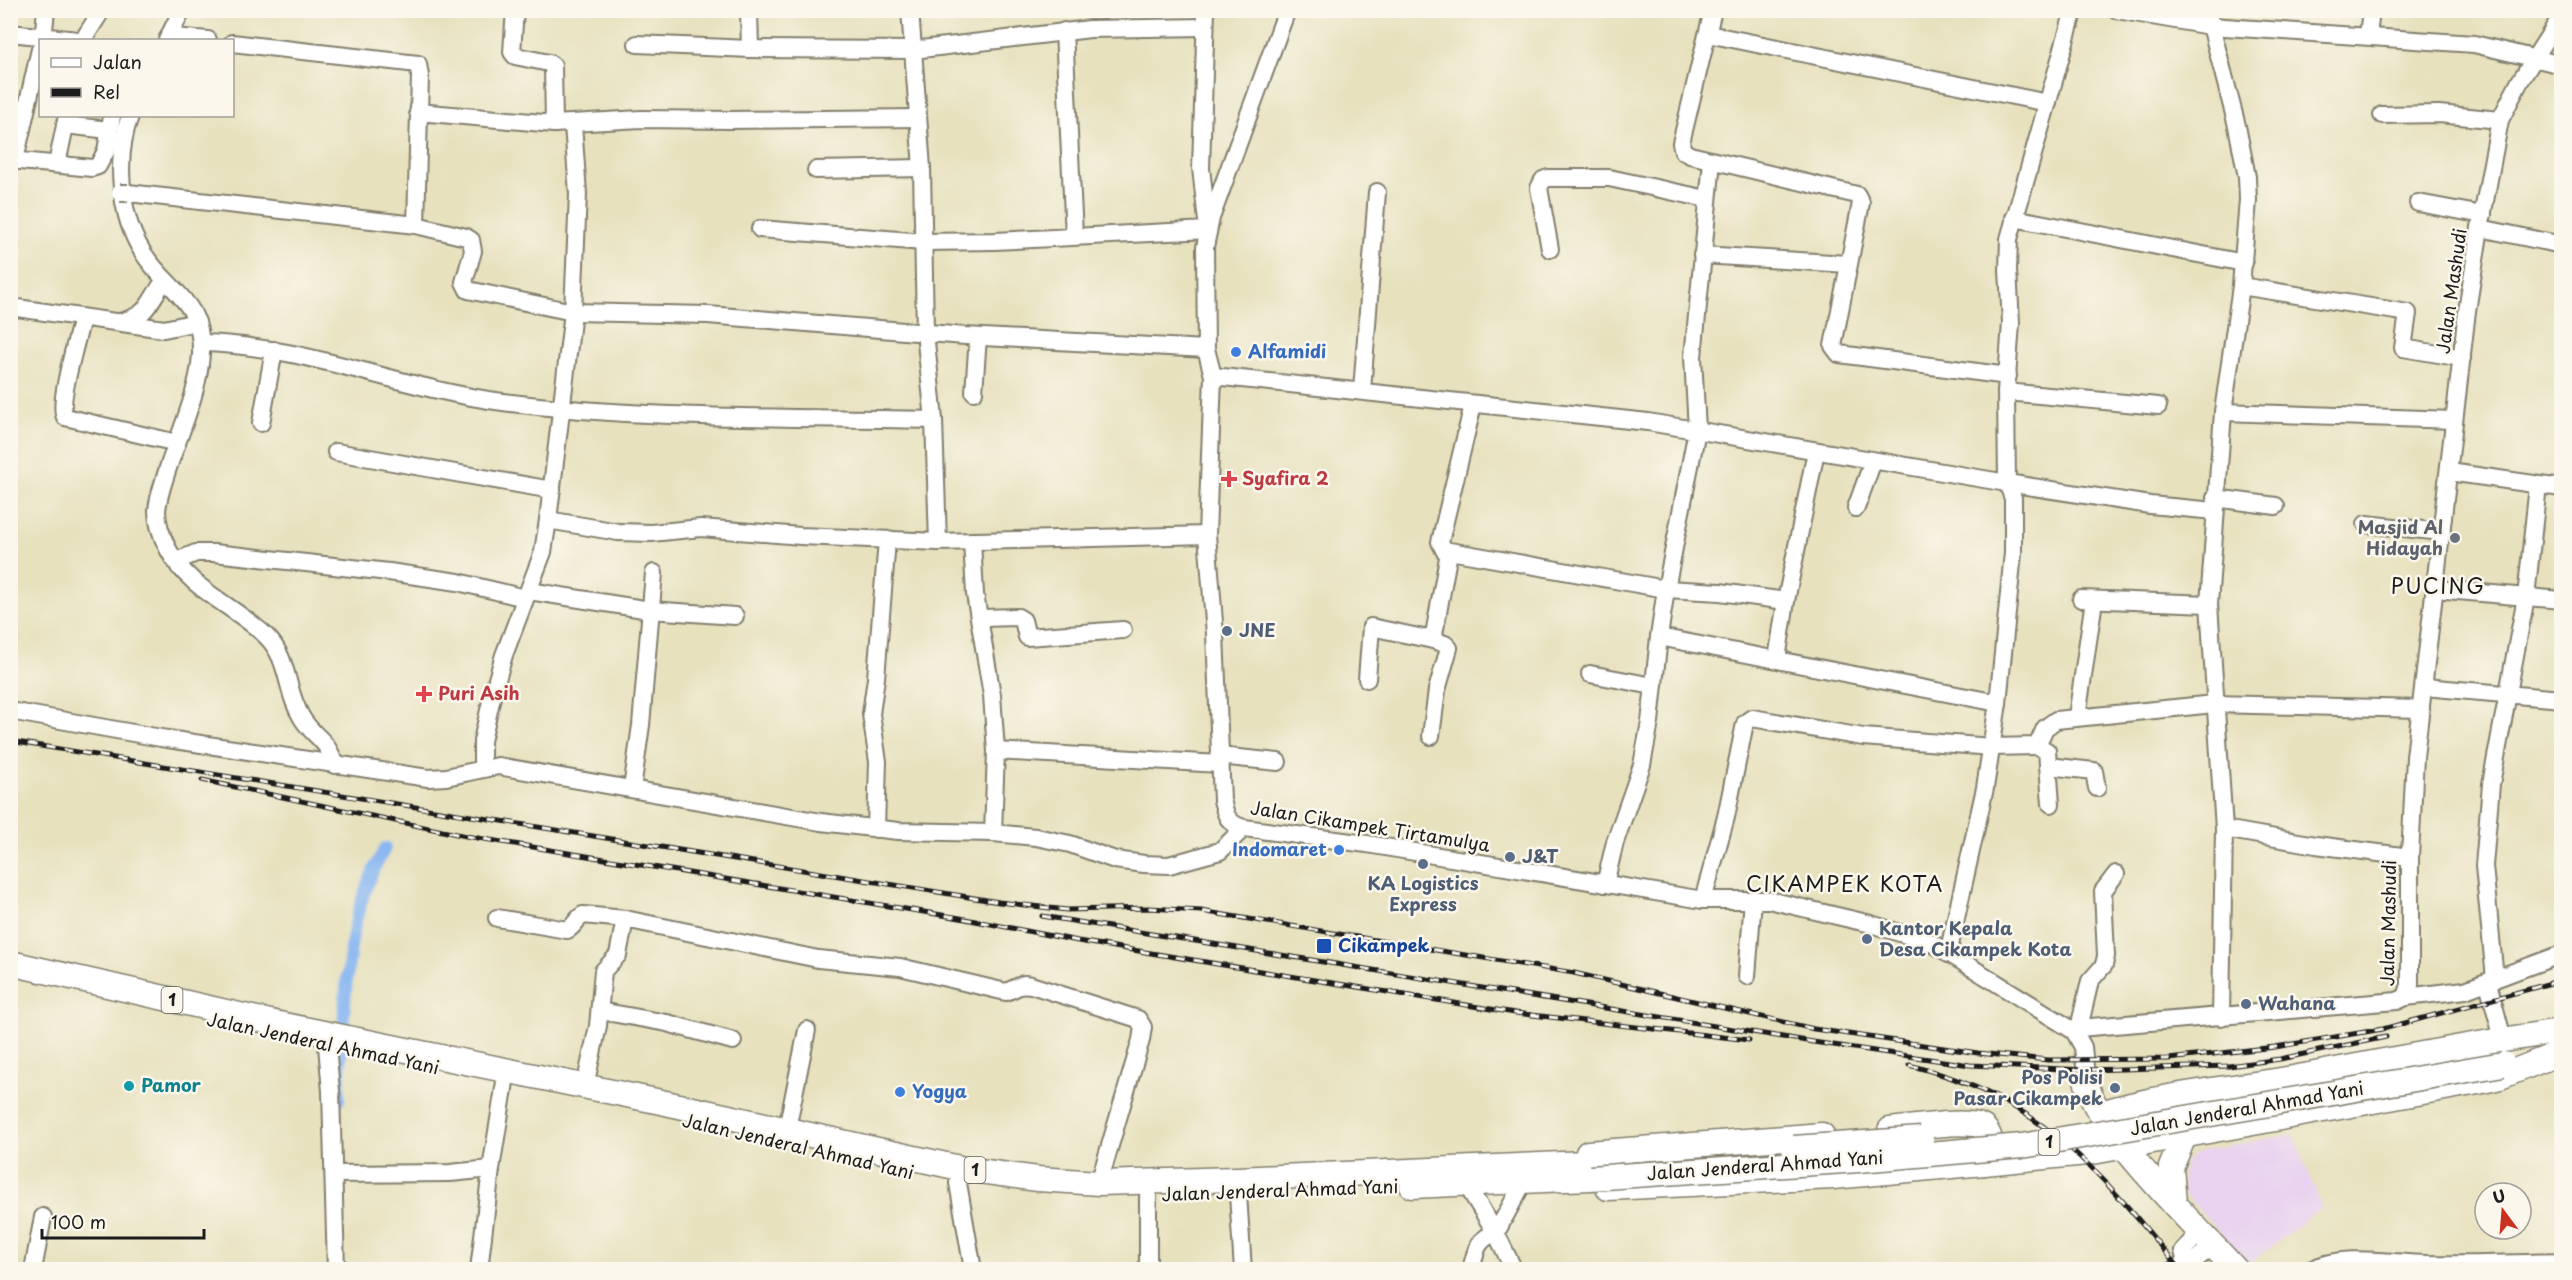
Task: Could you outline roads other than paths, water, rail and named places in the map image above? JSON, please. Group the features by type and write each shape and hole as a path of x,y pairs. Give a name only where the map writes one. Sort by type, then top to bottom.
{"highway":[{"name":"Jalan Jenderal Ahmad Yani","path":"10,963 505,1082 961,1176 1072,1196 1238,1194 1466,1184 1516,1173 1548,1181 1598,1170"},
{"name":"Jalan Jenderal Ahmad Yani","path":"10,976 340,1043 585,1086 787,1129 961,1176 1099,1183 1516,1173 1859,1160 2022,1146 2503,1064 2562,1051"},
{"path":"2101,1113 2142,1101 2292,1078 2405,1055 2503,1039 2562,1033"},
{"name":"1","path":"1598,1170 1993,1133 2188,1104 2474,1055 2562,1033"},
{"path":"1548,1181 1578,1190 1833,1177 2079,1154 2478,1082 2524,1068 2562,1051"},
{"path":"2086,1076 2092,1080 2098,1092 2110,1101 2142,1101"},
{"path":"2086,1076 2089,1095 2122,1146 2236,1269"},
{"path":"2172,1096 2186,1106 2190,1123 2171,1167 2174,1203"},
{"path":"1516,1173 1568,1154 1967,1124 1981,1126 1988,1132 1992,1146 1984,1163"}],"street":[{"path":"42,39 46,10"},
{"path":"81,39 102,10"},
{"path":"171,39 185,10"},
{"path":"515,10 512,52 515,56 549,63 553,66 554,124"},
{"path":"749,10 750,49"},
{"path":"910,10 922,168 925,332 934,420 938,542"},
{"name":"Jalan Cikampek Tirtamulya","path":"1287,10 1208,230 1205,247 1206,349 1213,376 1207,535 1215,634 1222,800 1227,819 1231,824 1244,828 1367,844 1703,900 1753,899 1778,902 1871,924 1932,943 2077,1030"},
{"path":"1713,10 1681,143 1685,153 1712,161 1857,195 1861,204 1833,346 1839,354 2007,384 2158,406"},
{"path":"1948,954 1992,747 2013,553 2013,498 2007,483 2007,384 2011,323 2008,255 2014,218 2074,10"},
{"path":"2117,10 2368,36 2474,44 2562,65"},
{"path":"2368,36 2371,10"},
{"name":"Jalan Mashudi","path":"2077,1030 2397,1001 2406,998 2410,985 2412,794 2454,420 2482,222 2500,120 2534,58 2562,15"},
{"path":"2209,18 2229,92 2247,177 2244,264 2223,412 2209,604 2224,829 2221,1017"},
{"path":"637,44 750,49 913,50 1064,31 1206,19 1201,168 1208,230 994,241 924,242 760,229"},
{"path":"1064,31 1074,236"},
{"path":"10,33 39,41"},
{"path":"1707,34 2048,103"},
{"path":"234,43 418,64 420,70 416,225"},
{"path":"39,54 13,160 92,168 98,166 106,151 111,123 66,120 57,164"},
{"path":"418,112 554,124 641,119 918,118"},
{"path":"2382,116 2439,114 2500,120"},
{"path":"130,117 123,143 126,193 141,250 165,280 188,302 197,322 201,343 199,370 158,500 157,513 162,536 214,597 256,627 275,646 286,667 300,715 330,749 335,765"},
{"path":"126,193 129,150 136,117"},
{"path":"482,768 482,741 492,697 504,655 543,552 548,520 573,312 578,194 573,124"},
{"path":"1605,884 1615,842 1642,765 1650,722 1666,589 1697,430 1693,357 1712,161"},
{"path":"816,170 922,168"},
{"path":"1550,249 1539,188 1543,180 1548,178 1609,178 1707,199"},
{"path":"1362,391 1377,192"},
{"path":"126,193 416,225 466,237 471,240 473,251 464,282 468,290 573,312 708,315 978,337 1206,349"},
{"path":"2418,203 2562,245"},
{"path":"2014,218 2244,264"},
{"path":"1702,255 1848,264"},
{"path":"116,322 133,319 145,312 165,280"},
{"path":"2241,286 2408,313 2403,348 2462,358"},
{"path":"10,307 170,329 197,322"},
{"path":"82,318 67,381 63,414 65,417 177,443"},
{"path":"974,392 978,337"},
{"path":"201,343 273,350 442,391 501,402 686,415 934,420"},
{"path":"261,423 273,350"},
{"path":"1213,376 1648,422 2150,505 2276,506"},
{"path":"1473,405 1440,542 1444,550 1666,589 1720,592 1786,601"},
{"path":"2223,412 2454,420"},
{"path":"1777,659 1786,601 1816,451"},
{"path":"336,452 552,490"},
{"path":"1856,508 1873,461"},
{"path":"2449,472 2562,488"},
{"path":"2503,1039 2491,981 2484,867 2492,784 2526,597 2538,485"},
{"path":"548,520 618,532 651,533 700,528 801,536 938,542 1207,535"},
{"path":"2366,524 2442,532"},
{"path":"876,829 878,762 871,714 887,540"},
{"path":"972,542 975,594 992,695 996,751 993,833"},
{"path":"1433,640 1449,552"},
{"path":"182,561 214,553 389,572 527,594 650,610 735,616"},
{"path":"632,789 641,725 654,573"},
{"path":"2435,589 2562,600"},
{"path":"2078,717 2087,599 2209,604"},
{"path":"980,618 1018,617 1023,620 1027,637 1123,630"},
{"path":"1367,679 1371,627 1445,644 1449,648 1437,690 1431,736"},
{"path":"1659,637 1998,703"},
{"path":"1590,674 1653,686"},
{"path":"2424,687 2562,699"},
{"path":"2037,746 2050,722 2078,717 2214,704 2421,709"},
{"path":"10,711 161,738 428,778 468,773 482,768 507,767 821,822 876,829 993,833 1036,837 1070,844 1114,860 1169,865 1220,851 1244,828"},
{"path":"1703,900 1726,817 1747,720 1752,718 1863,737 1992,747 2037,746 2047,752 2051,804"},
{"path":"996,751 1278,762"},
{"path":"2048,766 2094,771 2097,788"},
{"path":"2224,829 2316,845 2410,857"},
{"path":"2086,1076 2083,1047 2077,1030 2090,981 2104,965 2106,956 2103,891 2116,874"},
{"path":"1747,976 1753,899"},
{"path":"497,918 567,930 573,927 578,917 583,915 625,919 818,959 900,968 1006,992 1024,984 1031,985 1138,1019 1143,1028 1141,1040 1099,1183"},
{"path":"585,1086 600,1011 603,971 618,956 625,919"},
{"path":"2406,998 2445,994 2491,981 2562,954"},
{"path":"600,1011 667,1023 733,1041"},
{"path":"787,1129 807,1030"},
{"path":"336,1269 340,1043"},
{"path":"479,1269 491,1169 505,1082"},
{"path":"338,1174 440,1173 491,1169"},
{"path":"1496,1233 1516,1173"},
{"path":"961,1176 973,1269"},
{"path":"1466,1184 1496,1233 1514,1269"},
{"path":"1238,1194 1243,1269"},
{"path":"1148,1196 1148,1269"},
{"path":"33,1269 43,1217"},
{"path":"1471,1269 1478,1245 1484,1236 1496,1233"},
{"path":"2180,1266 2193,1262 2207,1238"},
{"path":"2310,1269 2322,1264 2356,1259 2435,1264 2562,1262"}],"waterway":[{"path":"339,1100 344,1012 354,927 366,888 385,848"}],"railway":[{"path":"10,741 999,902 1067,910 1149,908 1201,911 1574,973 1814,1029 1978,1053 2048,1060 2168,1059 2275,1047 2383,1029 2562,980"},
{"path":"202,780 466,836 960,918 1078,941 1515,1013 1749,1040"},
{"path":"1042,916 1813,1042 1970,1065 2086,1070 2229,1066 2280,1059 2386,1037"},
{"path":"1909,1065 1955,1079 1996,1097 2031,1118 2063,1142 2122,1200 2180,1270"}],"place":[{"name":"Alfamidi","path":"1236,352"},
{"name":"Syafira 2","path":"1229,479"},
{"name":"Masjid Al Hidayah","path":"2455,538"},
{"name":"JNE","path":"1227,631"},
{"name":"Puri Asih","path":"424,694"},
{"name":"Indomaret","path":"1339,850"},
{"name":"J&T","path":"1510,857"},
{"name":"KA Logistics Express","path":"1423,864"},
{"name":"Kantor Kepala Desa Cikampek Kota","path":"1867,939"},
{"name":"Cikampek","path":"1324,946"},
{"name":"Wahana","path":"2246,1004"},
{"name":"Pamor","path":"129,1086"},
{"name":"Pos Polisi Pasar Cikampek","path":"2115,1088"},
{"name":"Yogya","path":"900,1092"}],"district":[{"name":"PUCING","path":"2438,587"},
{"name":"CIKAMPEK KOTA","path":"1845,885"}]}
